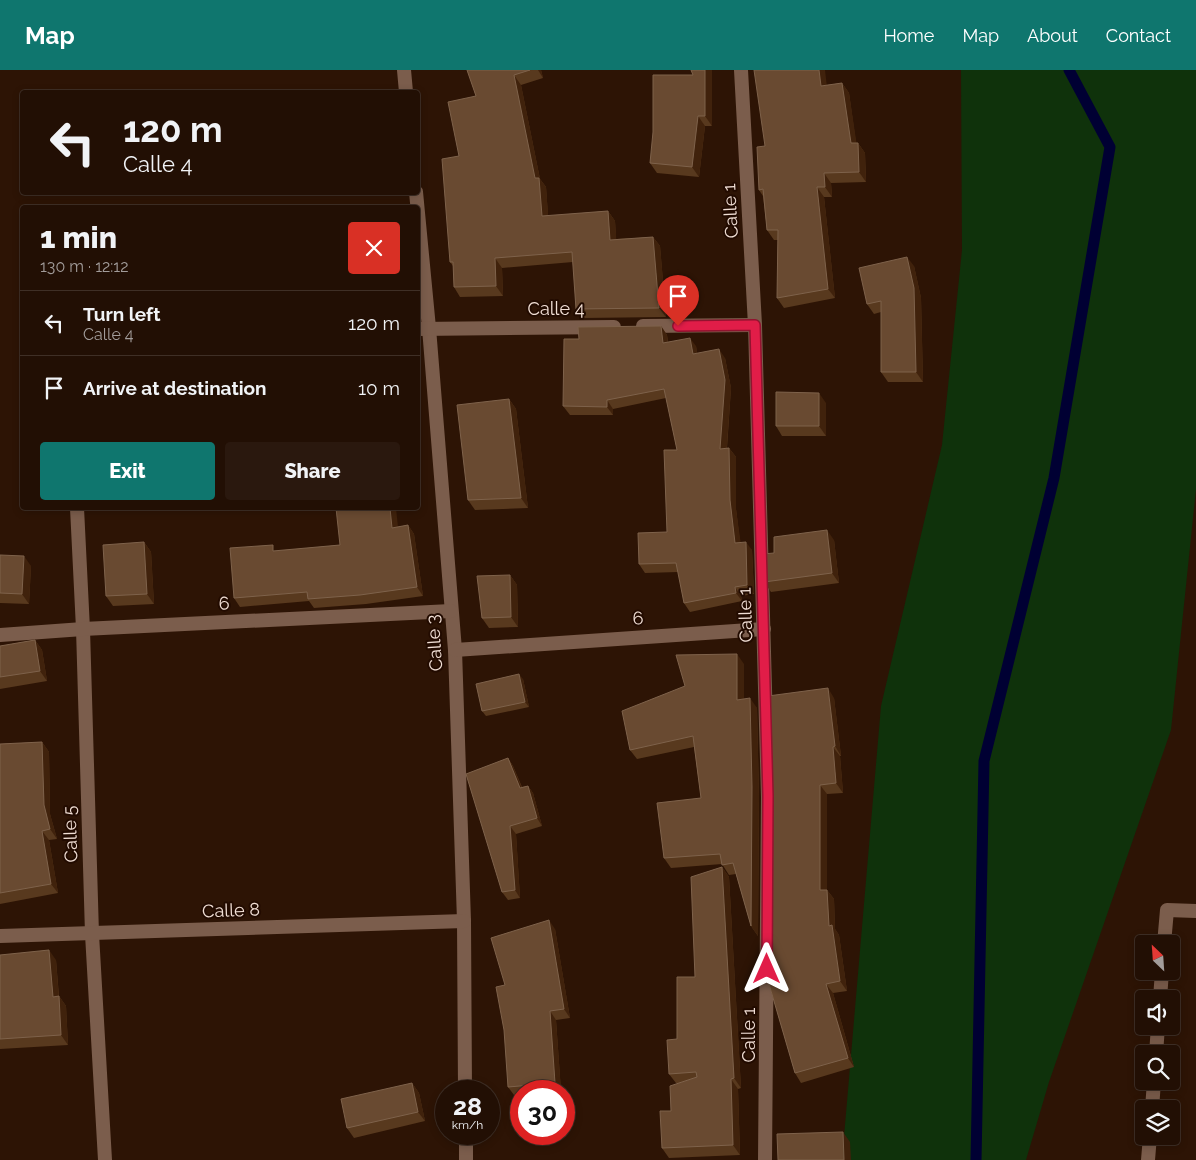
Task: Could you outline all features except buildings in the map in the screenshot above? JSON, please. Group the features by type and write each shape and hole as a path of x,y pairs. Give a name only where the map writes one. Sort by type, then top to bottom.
{"street":[{"path":"404,70 406,90"},
{"name":"Calle 1","path":"740,70 755,325 768,796 765,1160"},
{"name":"Calle 3","path":"420,260 424,329 455,650 464,921 465,1080"},
{"name":"Calle 4","path":"424,329 755,325"},
{"name":"Calle 5","path":"77,510 83,629 92,934 105,1160"},
{"name":"6","path":"0,635 83,629 451,611"},
{"name":"6","path":"455,650 764,629"},
{"path":"1165,935 1166,910 1196,911"},
{"name":"Calle 8","path":"0,936 464,921"},
{"path":"466,1145 466,1160"},
{"path":"1148,1160 1149,1145"}],"green space":[{"path":"961,70 1196,70 1196,489 1171,730 1049,1082 1026,1160 842,1160 881,706 942,445 962,250"}],"waterway":[{"path":"976,1160 984,761 1054,478 1110,147 1069,70"}],"route":[{"path":"678,326 755,325 768,796 767,969"}]}
